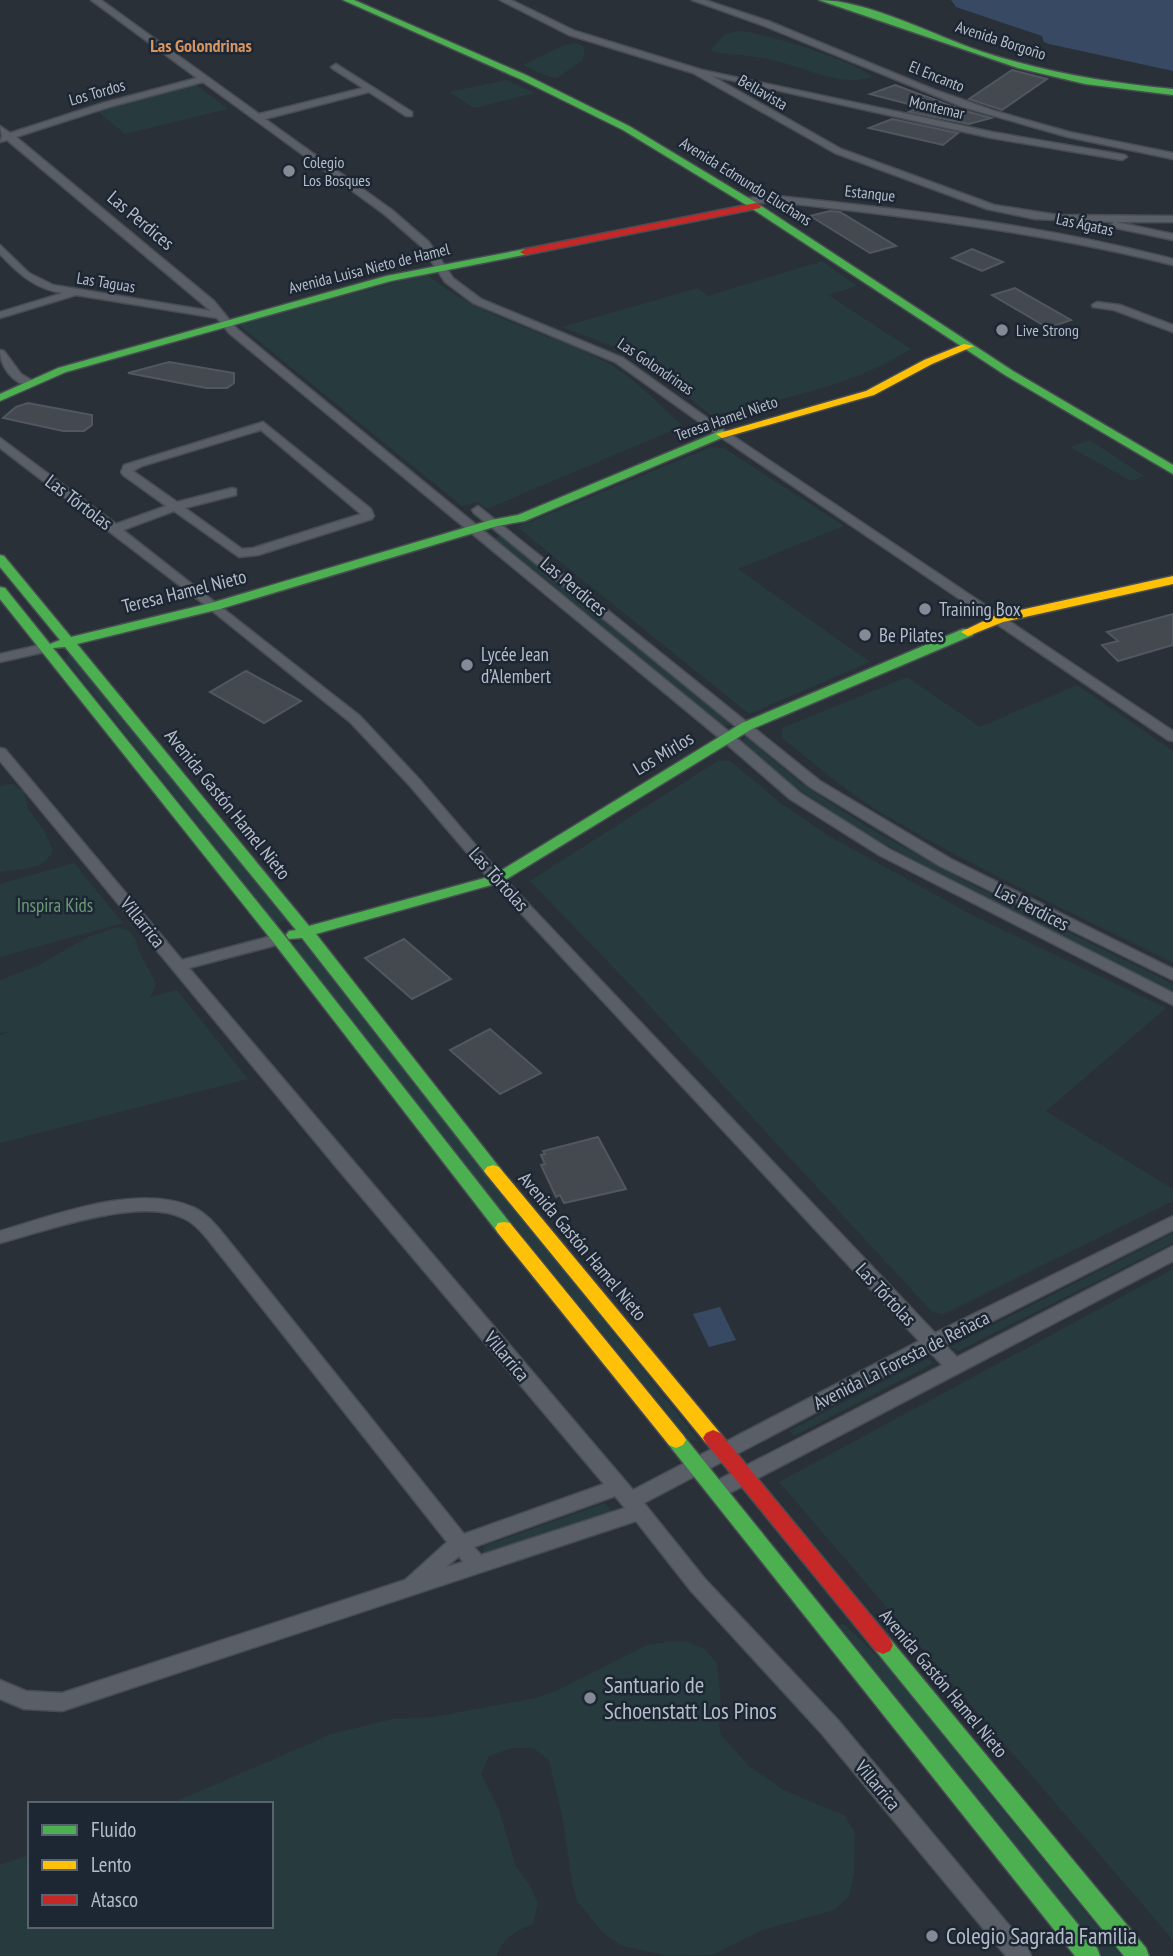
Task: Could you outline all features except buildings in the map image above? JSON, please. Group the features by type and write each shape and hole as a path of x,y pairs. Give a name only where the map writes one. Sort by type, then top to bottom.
{"main road":[{"name":"Avenida Edmundo Eluchans","path":"347,0 580,105 647,141 751,203 963,343 1104,431 1173,470"},
{"name":"Avenida Borgoño","path":"823,0 883,15 972,51 1052,75 1109,86 1173,92"},
{"name":"Avenida Luisa Nieto de Hamel","path":"0,398 62,370 224,319 440,266 486,260 751,203"},
{"name":"Teresa Hamel Nieto","path":"44,648 215,606 495,523 521,518 718,430 848,391 963,343"},
{"name":"Avenida Edmundo Eluchans","path":"1104,431 1116,445 1173,484"},
{"name":"Avenida Gastón Hamel Nieto","path":"0,559 305,931 464,1135 746,1475 1138,1956"},
{"name":"Los Mirlos","path":"279,939 497,879 747,726 999,620 1173,580"},
{"path":"0,591 279,939 488,1209 697,1465 1089,1956"}],"street":[{"name":"Las Golondrinas","path":"95,0 388,212 425,244 449,280 470,297 612,356 1173,737"},
{"name":"Bellavista","path":"505,0 572,33 696,71 838,151 1005,212 1092,219 1173,219"},
{"name":"El Encanto","path":"696,0 976,108 1065,134 1173,156"},
{"path":"336,67 409,114"},
{"name":"Montemar","path":"696,71 992,135 1173,164"},
{"name":"Los Tordos","path":"2,137 204,79"},
{"path":"256,118 371,89"},
{"name":"Las Perdices","path":"2,137 49,168 224,319 475,530 729,738 795,796 874,847 1173,1000"},
{"name":"Estanque","path":"751,203 777,199 989,221"},
{"path":"989,221 1005,212"},
{"path":"1092,219 1173,237"},
{"name":"Las Ágatas","path":"989,221 1097,242 1173,262"},
{"name":"Las Taguas","path":"0,248 32,279 50,288 224,319"},
{"path":"0,314 74,293"},
{"path":"1097,305 1116,307 1173,329"},
{"path":"0,353 18,376 29,383"},
{"path":"263,426 369,514 362,520 254,552 239,553 174,507 131,475 128,468 263,426"},
{"name":"Las Tórtolas","path":"0,442 215,606 355,719 415,783 497,879 954,1366"},
{"path":"114,529 174,507 232,492"},
{"name":"Las Perdices","path":"478,510 747,726 815,784 879,826 952,867 1173,975"},
{"path":"0,658 44,648"},
{"name":"Villarrica","path":"0,752 698,1585 830,1727 1020,1956"},
{"name":"Los Mirlos","path":"179,966 279,939"},
{"path":"0,1237 132,1205 163,1205 192,1215 203,1223 227,1251 478,1566"},
{"name":"Avenida La Foresta de Reñaca","path":"629,1500 1173,1222"},
{"name":"Avenida La Foresta de Reñaca","path":"717,1490 1173,1253"},
{"path":"407,1589 458,1544 629,1500"},
{"path":"0,1689 24,1700 62,1702 478,1566 629,1500"}],"green space":[{"path":"738,31 808,48 848,63 872,77 860,80 837,79 772,60 714,52 711,49 725,34"},
{"path":"576,43 585,47 583,60 557,78 523,65 564,45"},
{"path":"506,80 535,93 474,108 449,92"},
{"path":"195,84 228,109 125,134 96,110"},
{"path":"822,261 857,286 828,295 911,349 840,382 712,416 636,355 562,327 698,288 708,296"},
{"path":"426,274 447,290 491,313 615,367 683,426 487,509 478,502 462,506 239,325"},
{"path":"1090,440 1144,476 1131,481 1070,447"},
{"path":"711,447 724,448 844,526 738,569 870,662 749,714 517,527"},
{"path":"503,536 731,725 724,726 496,539"},
{"path":"68,655 74,655 285,919 284,922 276,923 66,659"},
{"path":"907,677 980,727 1077,685 1173,751 1173,963 916,833 854,795 782,738 782,728"},
{"path":"746,737 801,783 867,827 975,886 1173,984 1173,991 969,890 861,831 794,786 742,741"},
{"path":"719,760 730,761 782,804 829,836 972,915 1166,1008 1046,1111 1173,1189 1173,1201 944,1314 932,1312 635,990 530,881"},
{"path":"12,784 24,791 28,808 53,850 38,866 0,872 0,786"},
{"name":"Inspira Kids","path":"74,863 123,923 0,957 0,884"},
{"path":"117,927 129,931 136,940 156,984 150,997 177,990 248,1079 0,1143 0,1035 12,1031 0,1033 0,980 37,966 88,937"},
{"path":"302,941 699,1441 690,1440 470,1171 293,944"},
{"path":"1173,1233 1173,1243 958,1351 950,1347"},
{"path":"1173,1269 1173,1940 779,1482"},
{"path":"926,1359 931,1360 932,1364 794,1436 789,1431"},
{"path":"605,1503 611,1511 489,1555 483,1552 484,1546"},
{"path":"844,1624 884,1663 1121,1956 1103,1956 839,1625"},
{"name":"Santuario de Schoenstatt Los Pinos","path":"689,1642 706,1650 717,1664 721,1735 750,1767 784,1790 845,1816 855,1833 854,1874 849,1896 835,1910 762,1930 713,1955 668,1956 622,1946 604,1934 577,1901 549,1760 533,1748 512,1748 489,1756 481,1774 499,1810 516,1867 529,1884 538,1903 533,1924 521,1929 502,1944 497,1956 0,1956 0,1865 28,1856 28,1928 273,1928 273,1802 175,1802 332,1734 392,1719 433,1717 536,1698 556,1691 647,1645"}],"water":[{"path":"951,0 1173,0 1173,71 1049,44 1044,42 1042,36 956,7"},
{"path":"720,1307 736,1340 709,1347 693,1314"}],"traffic: fast":[{"path":"347,0 523,77 626,128 752,204 1009,373 1173,470"},
{"path":"823,0 1042,72 1085,81 1173,92"},
{"path":"0,398 62,370 390,278 525,252"},
{"path":"56,645 215,606 495,523 521,518 722,434"},
{"path":"0,559 305,931 493,1171"},
{"path":"0,591 279,939 504,1228"},
{"path":"294,935 497,879 747,726 968,632"},
{"path":"676,1440 1089,1956"},
{"path":"883,1645 1138,1956"}],"traffic: slow":[{"path":"722,434 870,393 928,362 968,346"},
{"path":"968,632 999,619 1173,580"},
{"path":"493,1171 713,1438"},
{"path":"504,1228 676,1440"}],"traffic: jam":[{"path":"525,252 756,206"},
{"path":"713,1438 883,1645"}],"place":[{"name":"Colegio Los Bosques","path":"289,171"},
{"name":"Live Strong","path":"1002,330"},
{"name":"Training Box","path":"925,609"},
{"name":"Be Pilates","path":"865,635"},
{"name":"Lycée Jean d’Alembert","path":"467,665"},
{"name":"Santuario de Schoenstatt Los Pinos","path":"590,1698"},
{"name":"Colegio Sagrada Familia","path":"932,1936"}],"district":[{"name":"Las Golondrinas","path":"201,46"}]}
